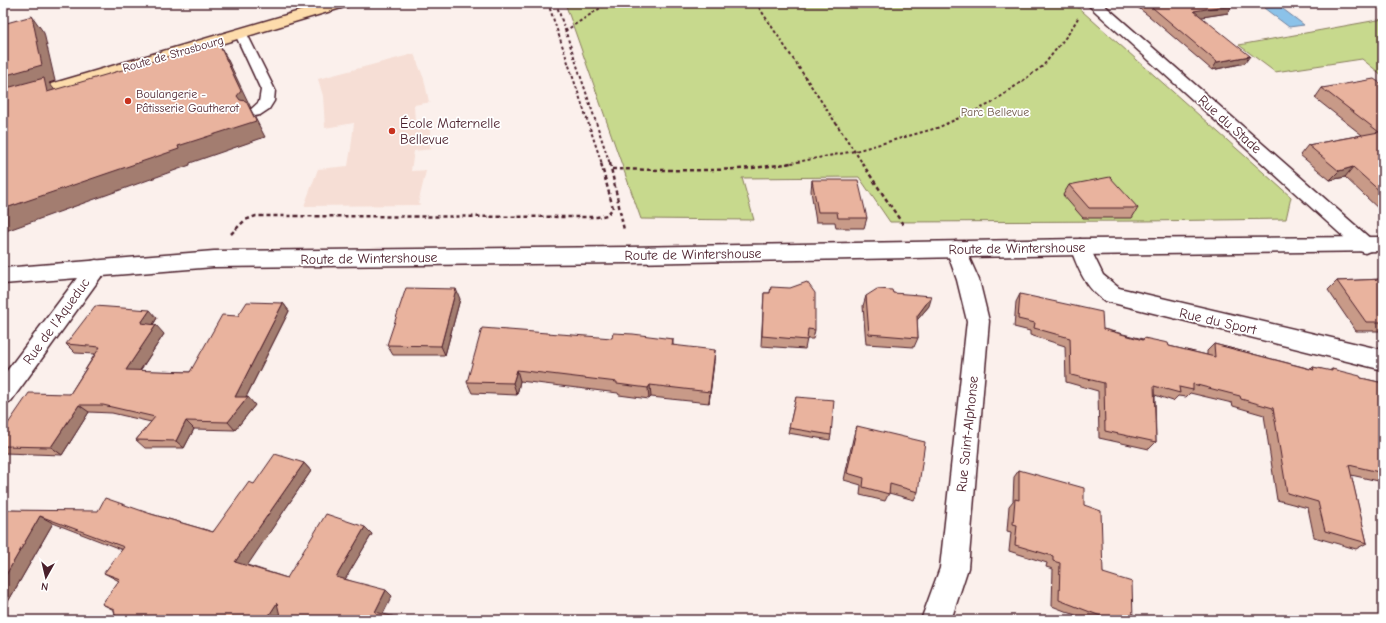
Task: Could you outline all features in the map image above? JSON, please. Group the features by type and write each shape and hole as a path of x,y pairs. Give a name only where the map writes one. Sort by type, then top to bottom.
{"main road":[{"name":"Route de Strasbourg","path":"3,104 343,3"}],"street":[{"name":"Rue du Stade","path":"1093,3 1374,244"},
{"name":"Route de Wintershouse","path":"3,276 214,259 629,255 1080,247 1374,244"},
{"name":"Rue du Sport","path":"1080,247 1097,284 1112,296 1383,360"},
{"name":"Rue Saint-Alphonse","path":"936,620 954,568 978,321 968,280 956,249"},
{"name":"Rue de l'Aqueduc","path":"3,394 96,268"}],"lane":[{"path":"242,34 268,90 266,105 255,112"}],"path":[{"path":"229,236 245,220 256,216 597,217 607,215 613,208 612,200 597,148 548,3"},
{"path":"556,3 612,169 629,255"},
{"path":"565,31 608,3"},
{"path":"756,3 907,230"},
{"path":"612,169 698,170 773,166 855,151 937,128 992,103 1042,66 1069,33 1080,15"}],"shaded area":[{"name":"École Maternelle Bellevue","path":"417,53 414,54 424,79 429,102 432,102 414,105 415,122 430,120 430,148 433,149 414,151 411,171 430,170 426,171 418,204 421,205 304,206 318,169 348,166 354,123 325,128 323,96 318,79"}],"green space":[{"name":"Parc Bellevue","path":"565,3 1073,3 1291,197 1286,219 890,222 859,177 742,178 754,220 641,219"},
{"path":"1383,19 1383,76 1362,59 1275,72 1239,45"}],"water":[{"path":"1279,6 1304,25 1289,27 1264,8"}],"building":[{"path":"1146,3 1229,3 1232,5 1194,11 1250,56 1217,62"},
{"path":"32,16 42,65 3,76 3,24"},
{"path":"218,42 241,91 237,96 240,100 246,101 256,121 178,146 179,149 3,209 3,89 44,78 47,92"},
{"path":"1374,79 1383,85 1383,194 1353,167 1339,171 1308,145 1379,132 1322,88"},
{"path":"1110,177 1138,208 1089,208 1069,185"},
{"path":"812,180 858,180 867,218 838,218 837,212 818,212"},
{"path":"1383,279 1383,322 1366,322 1337,281"},
{"path":"807,282 815,293 815,330 808,329 807,340 762,336 764,293 770,293 771,287 790,288"},
{"path":"406,288 456,289 441,346 387,345"},
{"path":"877,289 892,290 893,293 932,296 917,316 918,338 869,334 866,296"},
{"path":"1020,294 1102,312 1103,329 1143,340 1144,338 1168,343 1169,346 1215,357 1214,344 1314,370 1313,367 1332,371 1332,369 1383,383 1383,473 1349,465 1367,543 1325,531 1318,502 1287,493 1273,408 1241,399 1240,396 1193,384 1193,390 1179,387 1180,393 1154,386 1156,442 1105,431 1104,383 1071,375 1070,338 1034,328 1035,323 1018,319"},
{"path":"247,302 283,303 235,397 248,397 228,422 186,421 176,441 136,440 155,417 103,405 79,405 51,447 3,446 3,431 29,393 70,394 100,347 66,344 95,306 150,310 141,323 156,325 126,370 190,372 222,315 238,316"},
{"path":"482,328 612,338 613,333 633,334 673,339 672,345 715,350 710,392 650,385 648,388 617,384 617,382 517,370 513,383 467,382"},
{"path":"796,397 834,400 831,435 789,428"},
{"path":"857,426 925,442 918,492 890,484 889,494 863,487 864,478 847,473"},
{"path":"275,454 304,463 235,562 287,578 326,514 365,527 336,577 386,590 375,612 408,620 281,620 277,603 266,620 150,620 145,618 142,620 116,620 114,609 102,604 120,579 104,573 124,547 40,516 3,580 3,510 98,511 105,498 151,514 213,532 249,482 254,484"},
{"path":"1019,470 1084,488 1084,505 1101,511 1103,573 1132,582 1133,620 1111,620 1059,600 1060,563 1053,561 1053,556 1015,545 1017,525 1013,524 1015,499 1019,500"}],"place":[{"name":"Boulangerie - Pâtisserie Gautherot","path":"128,101"},
{"name":"École Maternelle Bellevue","path":"392,131"}]}
